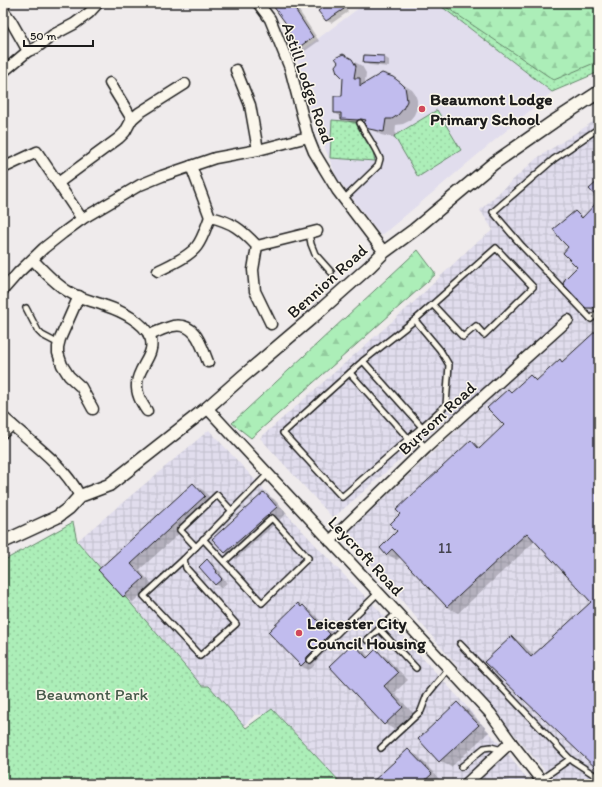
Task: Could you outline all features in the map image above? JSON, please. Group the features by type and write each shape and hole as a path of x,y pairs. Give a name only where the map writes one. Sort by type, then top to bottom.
{"street":[{"path":"3,72 28,51 36,48 53,34 74,24 89,13 98,3"},
{"name":"Astill Lodge Road","path":"258,3 270,20 290,68 308,137 314,152 337,190 384,252"},
{"path":"3,10 28,51"},
{"path":"236,70 250,105 258,150"},
{"path":"110,83 132,119"},
{"path":"58,183 119,138 125,132 132,119 139,113 185,84"},
{"name":"Bennion Road","path":"80,496 109,485 207,408 315,315 384,252 414,230 494,163 552,122 599,92"},
{"path":"3,290 44,248 63,233 82,219 140,186 162,176 215,158 258,150 308,137"},
{"path":"3,168 36,152 82,219"},
{"path":"158,271 194,250 210,217 191,166"},
{"path":"210,217 231,224 240,230 257,246"},
{"path":"257,246 313,232"},
{"path":"257,246 253,270 255,291 271,324"},
{"path":"33,260 58,284 70,293 108,306 125,314 138,322 144,328 152,342 152,348 148,359 139,374 137,392 147,411"},
{"path":"79,296 59,344 58,354 65,371 81,387 93,409"},
{"name":"Bursom Road","path":"330,541 426,448 568,320"},
{"path":"149,335 171,326 186,327 197,335 208,362"},
{"name":"Leycroft Road","path":"207,408 491,714 542,782"},
{"path":"3,417 52,459 74,485 80,496 69,508 57,517 3,542"},
{"path":"3,433 12,425"},
{"path":"466,784 511,742"}],"lane":[{"path":"344,198 378,166 380,159 375,147 364,132 360,123"},
{"path":"599,128 554,159 493,212 522,246 591,319 599,312"},
{"path":"313,232 311,244 315,254 331,272"},
{"path":"415,320 440,350 449,365 446,405 342,497 284,433 350,373 433,305 496,248 533,287 484,335 476,326 463,337 433,305"},
{"path":"26,308 38,331 42,335 59,344"},
{"path":"364,361 422,427"},
{"path":"350,373 408,438"},
{"path":"413,434 426,448"},
{"path":"184,558 186,568 236,624 200,656 144,596 184,558 196,547 268,474"},
{"path":"196,547 180,530 216,495 232,511"},
{"path":"203,539 224,562 262,603 308,558 272,518 224,562"},
{"path":"310,660 378,593"},
{"path":"367,640 397,613"},
{"path":"379,629 416,668"},
{"path":"460,644 570,759 596,776 599,776"},
{"path":"381,748 421,711 427,695 449,668"},
{"path":"461,767 484,748 491,747 503,750"},
{"path":"542,782 570,759"}],"shaded area":[{"name":"Beaumont Lodge Primary School","path":"369,3 437,3 552,92 381,236 337,178 316,126 296,55 363,5"},
{"path":"599,118 599,784 556,784 346,534 463,424 453,414 333,518 260,438 413,303 471,247 493,230 480,210 537,158"},
{"path":"209,430 335,566 375,606 460,699 504,749 531,784 342,784 277,714 255,715 240,729 77,541"}],"green space":[{"path":"437,3 599,3 599,72 552,92"},
{"path":"440,3 599,3 599,61 554,80"},
{"path":"437,110 461,150 418,177 394,136"},
{"path":"332,120 356,122 358,128 373,152 375,161 330,158"},
{"path":"418,250 436,274 251,438 232,423"},
{"name":"Beaumont Park","path":"73,522 77,541 202,686 209,686 246,728 272,709 342,784 3,784 3,561"}],"building":[{"path":"271,3 291,3 313,37 298,48 285,26 287,25"},
{"path":"329,3 340,3 344,9 326,21 318,11"},
{"path":"343,54 352,59 356,66 354,78 360,78 360,86 382,73 393,77 405,87 407,101 398,115 392,119 386,119 384,132 367,128 364,123 366,120 341,119 341,113 334,113 334,96 342,96 343,78 337,72 335,66 338,62 335,58"},
{"path":"364,55 384,56 384,64 363,63"},
{"path":"599,180 599,200 589,189"},
{"path":"599,200 599,303 593,308 586,308 563,284 565,279 577,267 563,253 568,247 553,229 575,211 582,218"},
{"path":"599,328 599,771 484,662 512,636 531,657 591,602 527,533 447,607 392,549 386,555 380,548 397,531 390,524 400,514 396,510 471,440 479,449 504,425 487,408 508,389 511,392 530,375 536,381 560,359 562,362"},
{"path":"193,483 205,496 131,564 144,578 123,597 98,570"},
{"path":"264,492 277,507 225,553 212,539"},
{"path":"207,559 222,579 215,585 199,567"},
{"name":"Leicester City Council Housing","path":"298,603 301,607 303,605 330,634 307,657 306,661 301,666 268,632"},
{"path":"353,643 367,658 376,649 398,673 384,686 403,707 384,725 329,666"},
{"path":"457,702 479,725 439,762 418,739"},
{"path":"408,749 432,774 421,784 370,784"}],"place":[{"name":"Beaumont Lodge Primary School","path":"422,109"},
{"name":"Leicester City Council Housing","path":"299,633"}]}
